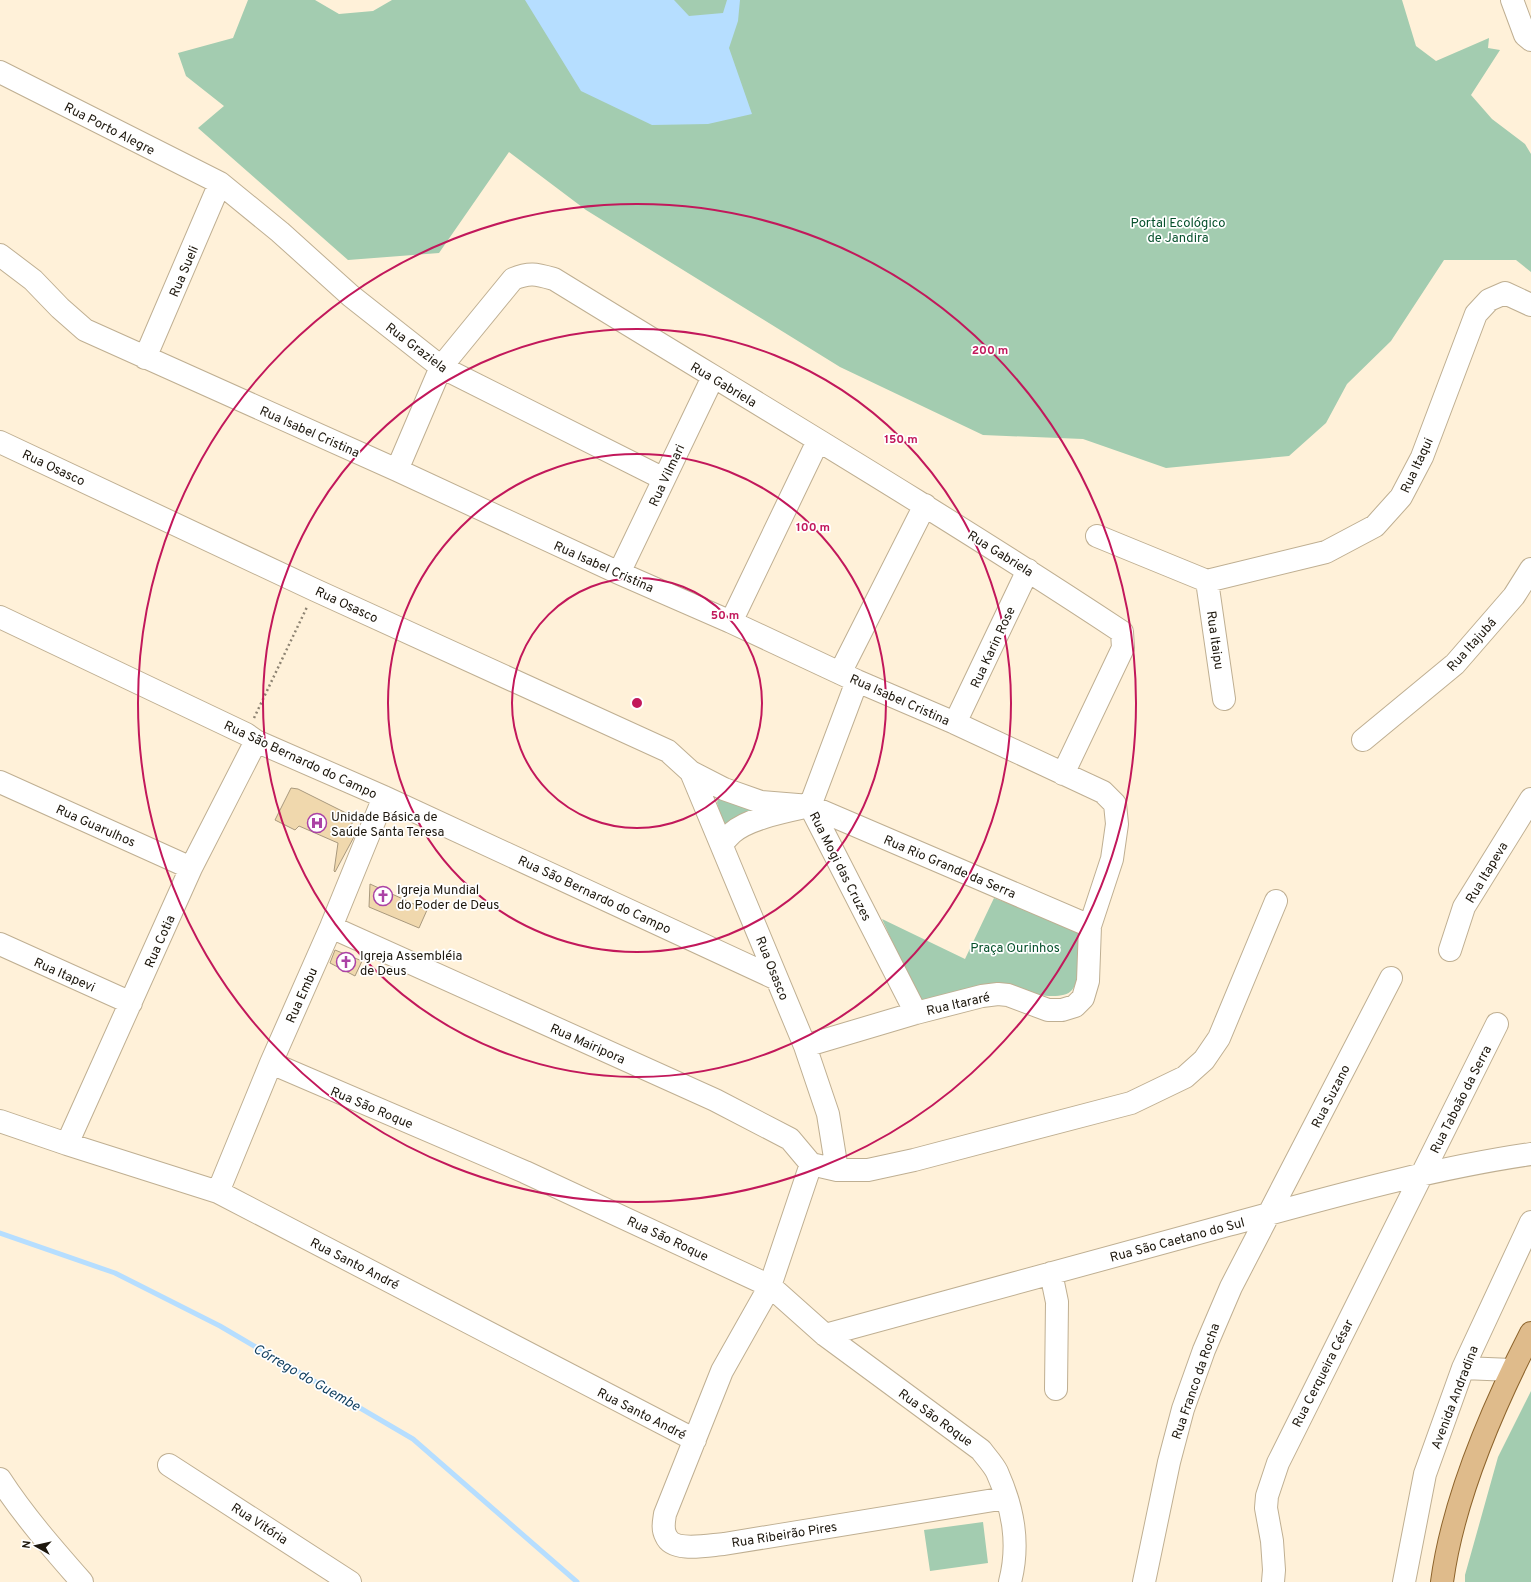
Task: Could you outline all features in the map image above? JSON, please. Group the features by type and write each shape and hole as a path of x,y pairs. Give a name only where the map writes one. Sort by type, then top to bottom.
{"main road":[{"path":"1442,1582 1459,1503 1482,1440 1512,1370 1531,1333"}],"street":[{"path":"1512,0 1525,35 1531,40"},
{"name":"Rua Porto Alegre","path":"0,72 220,183"},
{"name":"Rua Sueli","path":"146,358 220,183"},
{"name":"Rua Graziela","path":"220,183 280,232 351,296 441,367 664,479"},
{"name":"Rua Isabel Cristina","path":"0,255 33,280 60,308 85,330 397,470 619,573 731,622 1103,792 1115,804 1117,824 1112,859 1090,926"},
{"name":"Rua Gabriela","path":"397,470 441,367 513,279 525,274 538,274 554,279 925,505 1122,632 1123,648 1063,774"},
{"name":"Rua Itaqui","path":"1207,581 1326,552 1375,526 1401,497 1422,457 1476,314 1489,300 1505,294 1531,305"},
{"name":"Rua Vilmari","path":"619,573 713,377"},
{"path":"731,622 818,441"},
{"name":"Rua Osasco","path":"0,442 315,590 668,751 691,772 724,789 761,802 810,806"},
{"path":"810,806 849,677 925,505"},
{"path":"1097,536 1207,581"},
{"name":"Rua Itajubá","path":"1363,740 1455,664 1514,596 1531,569"},
{"name":"Rua Karin Rose","path":"955,724 1028,570"},
{"name":"Rua Itaipu","path":"1207,581 1224,699"},
{"name":"Rua São Bernardo do Campo","path":"0,617 251,737 777,979"},
{"name":"Rua Cotia","path":"67,1144 251,737"},
{"name":"Rua Osasco","path":"691,772 805,1046 828,1114 837,1170"},
{"name":"Rua Guarulhos","path":"0,782 192,868"},
{"name":"Rua Embu","path":"218,1192 271,1063 331,927 384,797"},
{"name":"Rua Itapeva","path":"1450,950 1464,907 1531,799"},
{"name":"Rua Mogi das Cruzes","path":"722,844 733,832 746,824 810,806 916,1013"},
{"name":"Rua Rio Grande da Serra","path":"810,806 1090,926"},
{"path":"811,1164 837,1170 868,1170 914,1160 1131,1103 1185,1077 1204,1060 1219,1038 1276,901"},
{"name":"Rua Itararé","path":"805,1046 916,1013 982,996 998,994 1008,995 1048,1010 1062,1010 1075,1006 1083,998 1088,982 1090,926"},
{"name":"Rua Mairipora","path":"331,927 715,1100 790,1139 811,1164"},
{"name":"Rua Itapevi","path":"0,944 131,1003"},
{"name":"Rua Suzano","path":"1269,1214 1391,978"},
{"name":"Rua Taboão da Serra","path":"1422,1174 1497,1024"},
{"name":"Rua São Roque","path":"271,1063 525,1172 770,1286 825,1335 981,1450 996,1471 1015,1526 1015,1564 1010,1582"},
{"name":"Rua Santo André","path":"0,1121 218,1192 695,1440"},
{"name":"Rua São Caetano do Sul","path":"825,1335 1269,1214 1422,1174 1531,1154"},
{"name":"Rua Ribeirão Pires","path":"811,1164 770,1286 722,1371 665,1514 663,1526 666,1536 670,1542 678,1546 724,1544 1006,1498"},
{"name":"Rua Cerqueira César","path":"1273,1582 1274,1570 1272,1541 1266,1508 1267,1496 1275,1470 1291,1434 1422,1174"},
{"name":"Rua Franco da Rocha","path":"1144,1582 1169,1462 1183,1409 1204,1350 1230,1287 1269,1214"},
{"name":"Avenida Andradina","path":"1404,1582 1425,1474 1463,1368 1531,1222"},
{"path":"1051,1273 1057,1302 1056,1389"},
{"path":"1463,1368 1512,1370"},
{"name":"Rua Vitória","path":"170,1465 350,1582"},
{"path":"0,1479 31,1521 82,1582"}],"path":[{"path":"251,737 315,590"}],"green space":[{"name":"Portal Ecológico de Jandira","path":"248,0 315,0 339,14 373,11 392,0 1402,0 1416,46 1436,61 1489,38 1488,48 1500,50 1471,95 1492,119 1525,144 1531,154 1531,272 1516,260 1444,260 1391,341 1347,384 1326,423 1289,456 1166,468 1083,439 983,435 840,367 586,210 509,152 439,253 348,260 198,128 224,106 186,76 178,53 233,38"},
{"path":"718,797 765,806 732,826 723,822 717,803"},
{"name":"Praça Ourinhos","path":"994,898 1078,929 1079,950 1077,977 1072,990 1063,995 1057,996 1044,996 1027,993 923,1003 918,999 882,919 965,959"},
{"path":"1531,1391 1531,1582 1465,1582 1465,1575 1498,1457"},
{"path":"983,1522 988,1563 930,1571 924,1530"}],"water":[{"path":"525,0 674,0 689,16 723,13 727,0 740,0 738,21 729,48 752,114 708,124 652,125 581,91"}],"building":[{"name":"Unidade Básica de Saúde Santa Teresa","path":"291,788 298,789 356,818 348,829 355,835 335,872 338,843 299,826 295,830 275,820"},
{"name":"Igreja Mundial do Poder de Deus","path":"370,884 427,910 419,928 369,907"},
{"name":"Igreja Assembléia de Deus","path":"335,950 362,961 355,976 330,963"}],"waterway":[{"name":"Córrego do Guembe","path":"0,1233 115,1273 220,1326 413,1439 577,1582"}],"place":[{"name":"Unidade Básica de Saúde Santa Teresa","path":"317,823"},
{"name":"Igreja Mundial do Poder de Deus","path":"383,896"},
{"name":"Igreja Assembléia de Deus","path":"346,962"}]}
